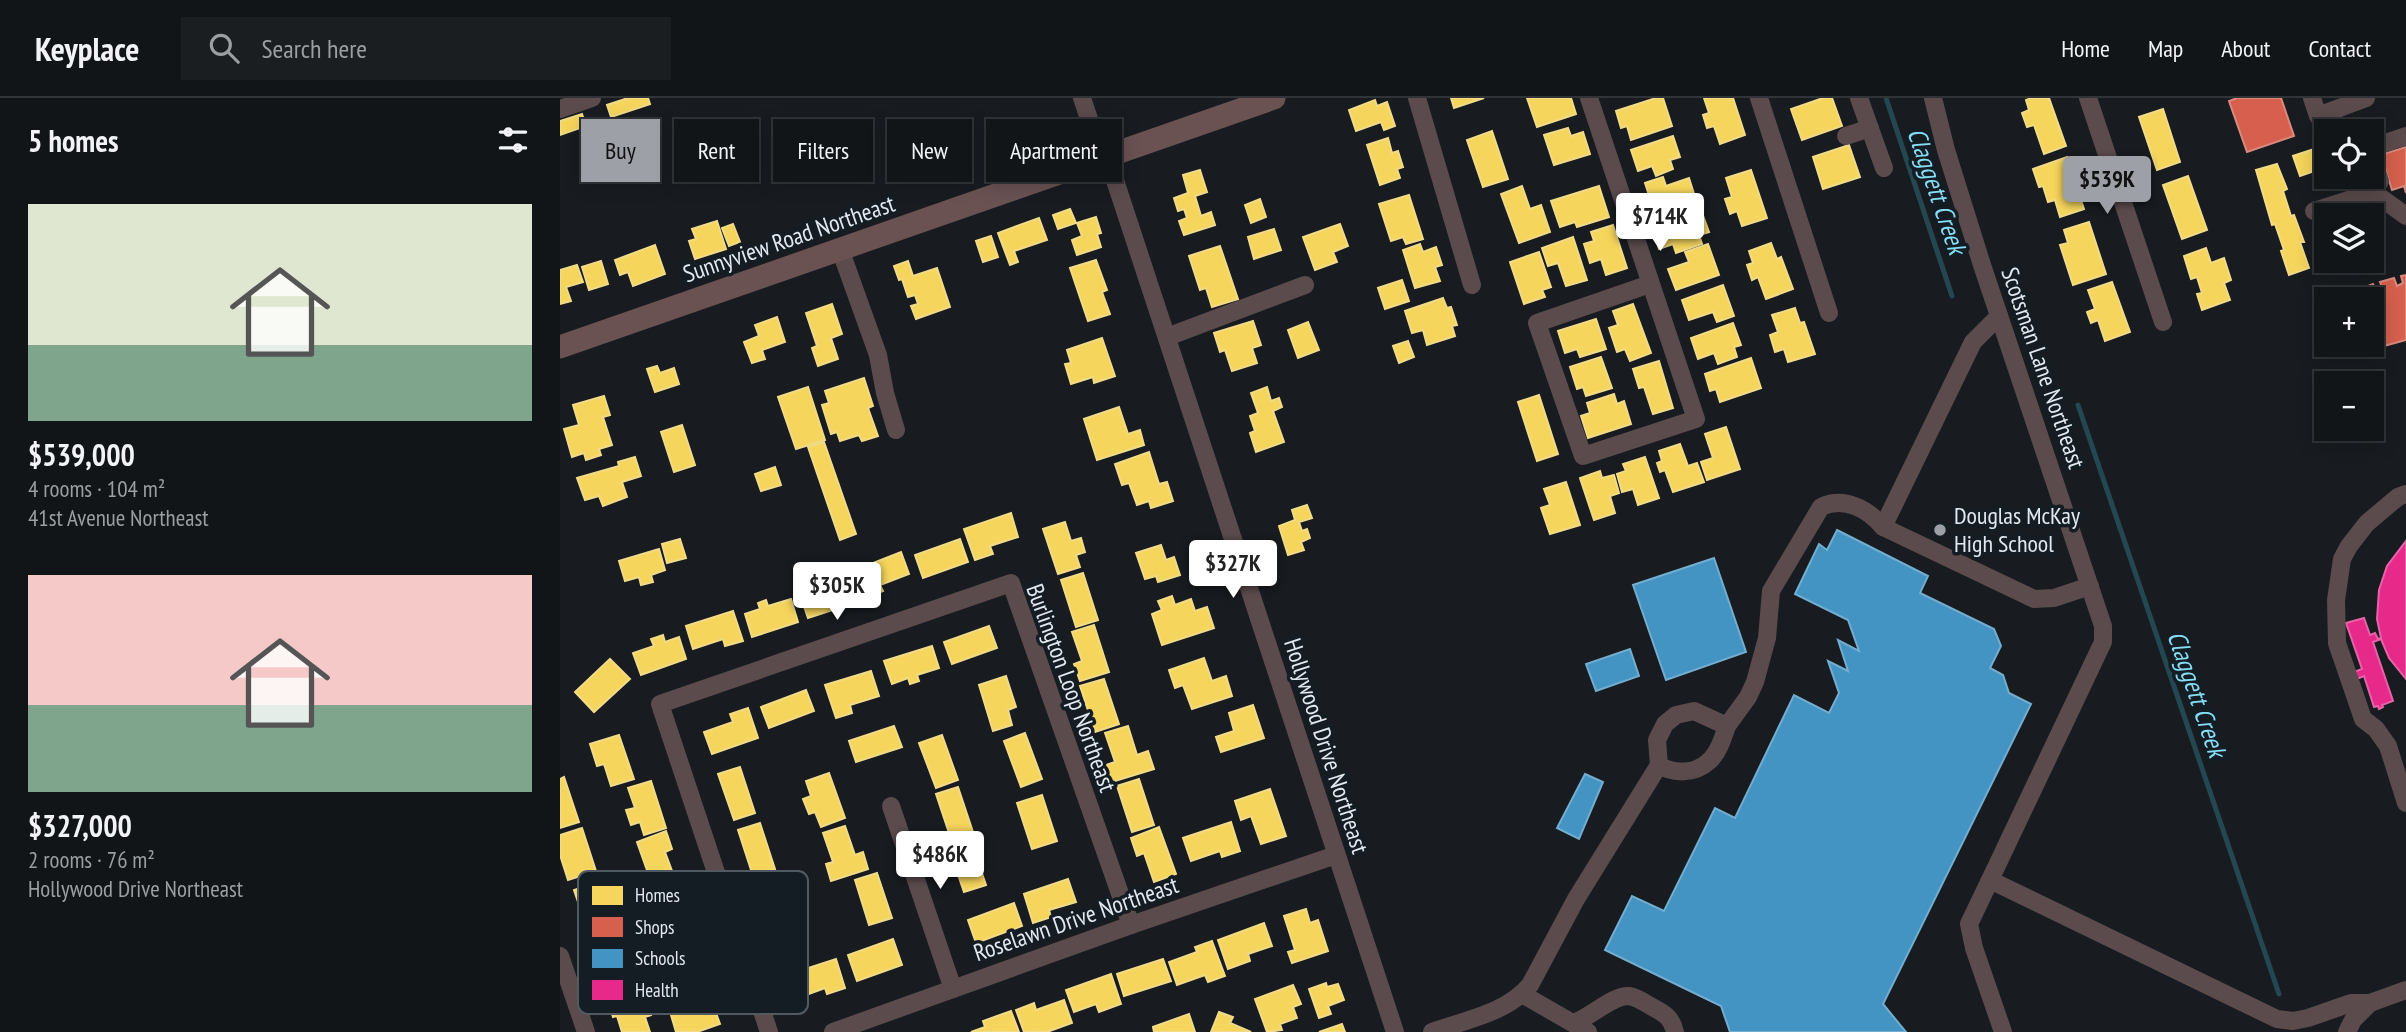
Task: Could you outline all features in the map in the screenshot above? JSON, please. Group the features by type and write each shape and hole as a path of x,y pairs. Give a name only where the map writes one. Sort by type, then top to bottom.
{"main road":[{"name":"Sunnyview Road Northeast","path":"1122,151 1274,98"},
{"name":"Sunnyview Road Northeast","path":"560,347 1032,182"}],"street":[{"path":"560,109 592,98"},
{"name":"Hollywood Drive Northeast","path":"1082,98 1090,119"},
{"path":"1417,98 1472,285"},
{"path":"1588,98 1696,419 1583,456 1537,323 1650,284"},
{"path":"1759,98 1829,313"},
{"path":"1859,98 1884,168"},
{"name":"Scotsman Lane Northeast","path":"1933,98 1939,114 1945,150 2103,626 2103,642 1969,924 1973,948 2003,1032"},
{"path":"2088,98 2163,322"},
{"path":"2312,98 2318,116 2355,100"},
{"path":"1846,136 1870,128"},
{"path":"2384,143 2406,135"},
{"name":"Hollywood Drive Northeast","path":"1113,182 1167,337 1395,1032"},
{"path":"2338,203 2373,191 2406,216"},
{"path":"840,249 878,355 896,430"},
{"path":"1167,337 1305,285"},
{"path":"1883,527 1973,342 1999,316"},
{"path":"2406,494 2398,497 2367,523 2349,546 2342,559 2336,600 2337,643 2363,719 2388,746 2406,803"},
{"path":"1659,765 1666,770 1682,772 1710,761 1727,726 1748,698 1755,682 1767,638 1771,591 1821,507 1831,502 1849,503 1874,516 1883,527 2039,600 2063,596 2090,586"},
{"name":"Burlington Loop Northeast","path":"715,871 660,704 1011,583 1130,925"},
{"path":"1432,1032 1509,1004 1522,994 1537,973 1603,853 1659,765 1657,740 1665,724 1676,715 1694,711 1727,726"},
{"path":"891,806 953,989"},
{"name":"Roselawn Drive Northeast","path":"833,1032 1130,925 1336,855"},
{"path":"1990,880 2277,1019 2296,1032"},
{"path":"560,956 578,1009"},
{"path":"1522,994 1580,1028 1584,1020 1608,1004 1630,996 1667,1014 1674,1023 1675,1032"},
{"path":"2277,1019 2293,1021 2351,1003 2370,1003 2404,996"},
{"path":"2347,1032 2353,1020 2370,1003"},
{"path":"580,1014 586,1032"},
{"name":"Burlington Loop Northeast","path":"763,1014 769,1032"}],"building: Homes":[{"path":"628,98 648,98 650,104 611,117 607,105"},
{"path":"1451,98 1484,98 1454,108"},
{"path":"1527,98 1571,98 1576,114 1537,127"},
{"path":"1663,98 1672,126 1631,140 1627,126 1621,128 1616,111"},
{"path":"1704,98 1733,98 1745,135 1720,144 1714,126 1707,128 1703,115 1709,113"},
{"path":"1823,98 1832,98 1842,126 1802,140 1791,109"},
{"path":"2049,98 2066,146 2044,154 2034,125 2027,127 2022,113 2029,110 2026,100"},
{"path":"1375,100 1377,106 1387,102 1395,126 1384,130 1381,122 1356,131 1349,110"},
{"path":"2163,109 2180,162 2157,170 2139,117"},
{"path":"582,114 584,119 581,119 581,128 560,135 560,121"},
{"path":"1568,128 1571,136 1583,132 1590,154 1554,165 1544,135"},
{"path":"1492,131 1508,179 1483,187 1467,140"},
{"path":"1673,136 1680,157 1670,160 1673,169 1656,176 1652,166 1638,171 1631,150"},
{"path":"1388,138 1392,153 1398,151 1403,167 1397,169 1400,178 1380,185 1367,145"},
{"path":"1849,145 1860,177 1823,189 1813,157"},
{"path":"2314,149 2314,171 2300,176 2293,156"},
{"path":"2067,157 2084,209 2060,217 2055,200 2048,202 2033,169"},
{"path":"2277,164 2287,189 2283,191 2291,216 2294,215 2304,242 2300,242 2309,268 2289,275 2281,251 2284,250 2275,224 2272,225 2256,170"},
{"path":"1200,170 1207,192 1195,196 1201,216 1211,212 1215,225 1184,235 1179,221 1187,218 1184,209 1178,211 1174,198 1188,193 1183,175"},
{"path":"1751,170 1767,218 1742,226 1737,211 1730,214 1725,199 1732,197 1726,178"},
{"path":"2188,176 2207,230 2182,239 2163,185"},
{"path":"1663,177 1666,186 1689,178 1696,200 1655,214 1645,183"},
{"path":"1522,186 1530,209 1541,205 1550,232 1519,243 1501,194"},
{"path":"1599,186 1609,217 1577,227 1575,222 1560,227 1551,201"},
{"path":"1409,195 1423,239 1406,244 1403,237 1391,241 1379,204"},
{"path":"1260,199 1266,217 1251,223 1245,205"},
{"path":"1070,209 1076,223 1058,229 1053,215"},
{"path":"1701,210 1709,232 1699,235 1702,244 1676,253 1673,244 1659,249 1652,228"},
{"path":"1096,217 1101,233 1097,234 1101,247 1077,255 1072,240 1082,236 1077,223"},
{"path":"1039,218 1047,240 1014,251 1018,262 1010,265 998,233"},
{"path":"717,221 726,249 695,259 689,241 696,239 692,229"},
{"path":"2089,222 2106,274 2073,285 2060,245 2068,243 2064,230"},
{"path":"733,224 740,242 729,246 722,228"},
{"path":"1340,224 1348,246 1333,252 1337,262 1315,270 1303,237"},
{"path":"1613,225 1627,268 1606,275 1601,259 1590,263 1584,244 1594,241 1591,232"},
{"path":"1274,229 1281,250 1254,259 1248,237"},
{"path":"991,236 998,257 983,262 976,241"},
{"path":"1573,237 1587,280 1566,286 1558,263 1548,266 1542,248"},
{"path":"1771,243 1777,259 1781,257 1793,289 1766,299 1758,277 1752,280 1747,265 1753,263 1749,251"},
{"path":"1420,244 1423,252 1436,247 1442,265 1435,267 1440,281 1415,288 1403,250"},
{"path":"1708,244 1719,275 1676,290 1668,269 1689,262 1685,252"},
{"path":"655,245 665,274 633,286 628,272 620,275 615,260"},
{"path":"1220,246 1238,299 1212,307 1206,288 1200,290 1189,256"},
{"path":"2206,248 2211,263 2224,258 2231,280 2224,283 2230,300 2202,310 2197,294 2202,293 2197,277 2191,279 2184,256"},
{"path":"1539,252 1551,287 1542,290 1545,297 1524,304 1510,262"},
{"path":"1096,260 1107,290 1102,292 1110,314 1088,321 1070,268"},
{"path":"601,261 608,284 589,290 582,267"},
{"path":"908,261 913,276 937,268 950,307 916,319 911,306 918,304 915,295 908,297 894,266"},
{"path":"577,265 583,282 566,287 571,301 560,304 560,270"},
{"path":"1402,280 1409,301 1385,309 1378,288"},
{"path":"2112,282 2130,332 2105,341 2098,320 2091,323 2087,312 2095,309 2088,290"},
{"path":"1723,285 1734,316 1717,322 1713,312 1689,320 1682,300"},
{"path":"1443,298 1447,308 1451,307 1457,325 1452,326 1455,336 1427,345 1423,330 1412,333 1405,311"},
{"path":"832,304 842,334 831,338 838,359 818,366 812,348 817,346 806,313"},
{"path":"1633,304 1651,353 1630,361 1625,349 1617,352 1609,328 1618,325 1613,311"},
{"path":"1795,308 1800,323 1804,322 1815,354 1788,362 1784,349 1775,352 1770,335 1778,332 1772,315"},
{"path":"777,317 785,342 762,350 765,359 752,363 744,342 759,336 755,325"},
{"path":"1596,319 1606,349 1580,357 1577,349 1565,353 1558,331"},
{"path":"1253,321 1261,345 1252,348 1257,363 1232,371 1225,350 1220,352 1214,333"},
{"path":"1308,322 1319,350 1298,358 1288,330"},
{"path":"1733,323 1741,345 1734,347 1737,357 1718,364 1714,353 1698,359 1691,338"},
{"path":"1102,338 1115,376 1094,383 1093,377 1071,384 1065,364 1071,363 1067,350"},
{"path":"1408,341 1414,357 1399,363 1393,346"},
{"path":"1601,357 1612,388 1586,396 1583,387 1577,389 1570,367"},
{"path":"1751,358 1761,388 1720,402 1716,389 1710,391 1705,374"},
{"path":"1659,361 1673,408 1653,414 1644,387 1639,388 1633,369"},
{"path":"657,366 660,373 674,368 679,384 655,392 647,369"},
{"path":"864,378 873,406 868,408 878,436 862,441 859,435 840,441 837,432 831,434 822,405 829,403 825,391"},
{"path":"808,387 825,440 796,449 778,397"},
{"path":"1267,387 1271,401 1279,398 1282,407 1273,411 1284,442 1256,452 1250,433 1255,431 1250,416 1258,413 1251,393"},
{"path":"1614,394 1617,404 1624,401 1631,424 1588,438 1581,416 1590,413 1587,403"},
{"path":"1539,395 1558,454 1537,461 1518,402"},
{"path":"604,396 610,415 603,417 612,445 599,449 601,455 586,460 584,453 572,457 564,429 579,425 573,405"},
{"path":"1119,407 1128,434 1140,430 1144,445 1097,460 1084,419"},
{"path":"682,425 695,465 674,472 661,432"},
{"path":"1726,427 1740,469 1707,480 1701,462 1713,458 1705,434"},
{"path":"824,442 856,534 840,540 808,447"},
{"path":"1680,444 1688,466 1697,463 1704,482 1673,492 1665,470 1660,472 1657,463 1662,461 1659,451"},
{"path":"1149,452 1159,484 1167,482 1173,501 1151,508 1149,501 1137,505 1129,483 1122,485 1115,464"},
{"path":"635,457 641,476 622,482 627,497 603,506 599,496 585,500 577,478 619,466 618,462"},
{"path":"1645,457 1659,498 1638,505 1633,489 1622,492 1617,474 1626,471 1623,464"},
{"path":"775,467 781,485 761,491 755,474"},
{"path":"1600,471 1602,478 1614,475 1619,493 1610,496 1615,513 1594,520 1580,478"},
{"path":"1566,482 1580,525 1550,534 1541,508 1550,505 1544,489"},
{"path":"1307,505 1312,518 1299,522 1302,531 1307,529 1310,538 1301,542 1304,550 1288,555 1279,526 1295,520 1292,510"},
{"path":"1011,513 1018,537 990,546 993,554 975,560 964,529"},
{"path":"1065,522 1071,541 1081,538 1085,552 1076,555 1080,567 1058,574 1043,529"},
{"path":"680,539 686,558 667,563 662,544"},
{"path":"960,539 968,562 923,578 915,555"},
{"path":"1161,545 1166,560 1174,557 1180,575 1158,582 1156,576 1145,579 1136,553"},
{"path":"659,549 665,570 651,575 653,582 641,585 639,577 625,581 619,561"},
{"path":"901,552 909,574 880,585 883,591 866,598 855,570"},
{"path":"1083,573 1098,620 1076,627 1061,580"},
{"path":"847,580 854,603 808,618 800,595"},
{"path":"1172,596 1175,605 1191,599 1195,611 1207,607 1214,628 1162,645 1152,614 1162,610 1158,601"},
{"path":"791,599 798,622 752,637 745,614 760,609 758,603 766,600 768,606"},
{"path":"733,611 743,641 725,646 723,639 693,649 686,626"},
{"path":"1094,625 1109,672 1080,681 1074,664 1082,661 1072,632"},
{"path":"989,626 997,648 952,664 944,642"},
{"path":"663,635 665,642 679,637 686,659 641,675 633,653 654,646 651,639"},
{"path":"932,646 939,668 917,675 919,681 910,684 908,678 892,684 884,661"},
{"path":"1204,658 1212,681 1226,676 1232,696 1192,709 1183,685 1175,688 1169,670"},
{"path":"610,659 630,679 594,712 575,692"},
{"path":"871,671 879,696 850,705 852,713 836,718 825,685"},
{"path":"1006,676 1016,707 1008,710 1012,725 993,731 979,685"},
{"path":"1104,679 1119,724 1095,732 1080,686"},
{"path":"806,690 814,711 769,728 761,707"},
{"path":"1253,705 1264,738 1221,752 1216,737 1234,731 1229,713"},
{"path":"748,708 758,738 712,754 704,732 733,722 730,714"},
{"path":"894,726 902,747 856,762 849,741"},
{"path":"1128,726 1137,755 1148,751 1154,769 1105,784 1100,767 1115,762 1105,733"},
{"path":"1025,733 1042,779 1021,787 1004,741"},
{"path":"619,735 634,779 611,786 604,764 597,766 590,744"},
{"path":"942,735 958,780 936,788 919,743"},
{"path":"740,767 755,813 734,820 718,774"},
{"path":"829,773 845,818 821,827 815,812 809,814 803,799 811,796 806,781"},
{"path":"564,777 579,822 560,828 560,779"},
{"path":"1139,779 1154,825 1132,832 1117,786"},
{"path":"651,781 666,828 644,835 640,822 631,825 626,810 635,808 628,788"},
{"path":"958,787 973,832 951,839 936,794"},
{"path":"1270,789 1286,836 1261,844 1251,816 1241,820 1235,801"},
{"path":"1042,795 1057,841 1032,849 1017,803"},
{"path":"1231,822 1240,851 1222,857 1220,851 1191,861 1183,838"},
{"path":"760,823 775,869 751,871 738,830"},
{"path":"845,826 855,855 863,852 868,869 831,881 826,864 833,862 823,833"},
{"path":"1159,827 1176,874 1154,882 1144,853 1137,856 1131,838"},
{"path":"582,828 596,871 578,871 578,877 568,880 560,855 560,835"},
{"path":"666,831 672,849 665,852 672,871 647,871 637,842"},
{"path":"970,838 986,885 964,892 954,863 947,865 941,847"},
{"path":"877,873 892,918 869,925 855,880"},
{"path":"1068,879 1076,902 1049,910 1051,917 1033,923 1024,894"},
{"path":"1014,903 1022,926 976,943 968,920"},
{"path":"1306,909 1310,923 1318,920 1328,951 1292,963 1288,952 1295,950 1284,916"},
{"path":"1264,923 1272,946 1248,954 1250,961 1228,969 1218,940"},
{"path":"893,939 902,965 857,981 848,955"},
{"path":"1212,941 1225,976 1208,982 1205,975 1177,985 1169,962 1197,952 1195,947"},
{"path":"836,959 845,988 827,994 825,988 808,994 808,968"},
{"path":"1163,959 1171,981 1124,996 1117,974"},
{"path":"1111,974 1121,1004 1099,1012 1096,1004 1074,1012 1066,990"},
{"path":"1326,983 1327,987 1338,984 1344,1000 1328,1006 1331,1014 1319,1018 1309,989"},
{"path":"1293,985 1301,1004 1293,1007 1297,1018 1280,1024 1282,1030 1267,1032 1255,999"},
{"path":"1064,1000 1072,1023 1047,1032 1024,1032 1016,1010 1034,1003 1036,1010"},
{"path":"1011,1011 1019,1032 971,1032 985,1027 983,1021"},
{"path":"1219,1012 1233,1017 1230,1023 1251,1032 1211,1032"},
{"path":"612,1014 651,1014 645,1017 650,1032 622,1032 617,1016 613,1017"},
{"path":"716,1014 720,1024 697,1032 676,1032 671,1015"},
{"path":"1189,1014 1195,1032 1154,1032 1153,1027"},
{"path":"1342,1024 1345,1032 1319,1032"}],"building: Shops":[{"path":"2237,98 2281,98 2294,136 2247,152 2229,101"},
{"path":"2406,147 2406,193 2404,186 2392,190 2384,165 2384,154"},
{"path":"2406,275 2406,340 2384,346 2384,287 2380,282 2394,278 2397,286 2403,283 2401,276"}],"building: Schools":[{"path":"1837,530 1928,576 1920,593 1994,629 2001,646 1990,668 2003,675 2009,693 2031,704 1883,1004 1906,1032 1730,1032 1721,1006 1605,950 1632,896 1664,911 1715,808 1735,818 1794,695 1829,713 1839,693 1828,661 1848,671 1838,640 1859,651 1848,620 1795,594 1819,544 1827,550"},
{"path":"1714,558 1746,652 1666,680 1633,585"},
{"path":"1630,649 1639,676 1596,691 1586,664"},
{"path":"1585,774 1603,782 1579,839 1557,828"}],"building: Health":[{"path":"2406,541 2406,679 2389,658 2381,639 2373,642 2393,701 2379,709 2378,706 2374,707 2364,676 2357,679 2354,672 2362,669 2346,623 2364,618 2370,635 2375,633 2378,639 2381,638 2377,619 2379,590 2387,566"}],"waterway":[{"name":"Claggett Creek","path":"1886,98 1952,296"},
{"name":"Claggett Creek","path":"2078,405 2279,994"}],"place":[{"name":"Douglas McKay High School","path":"1940,530"}]}
